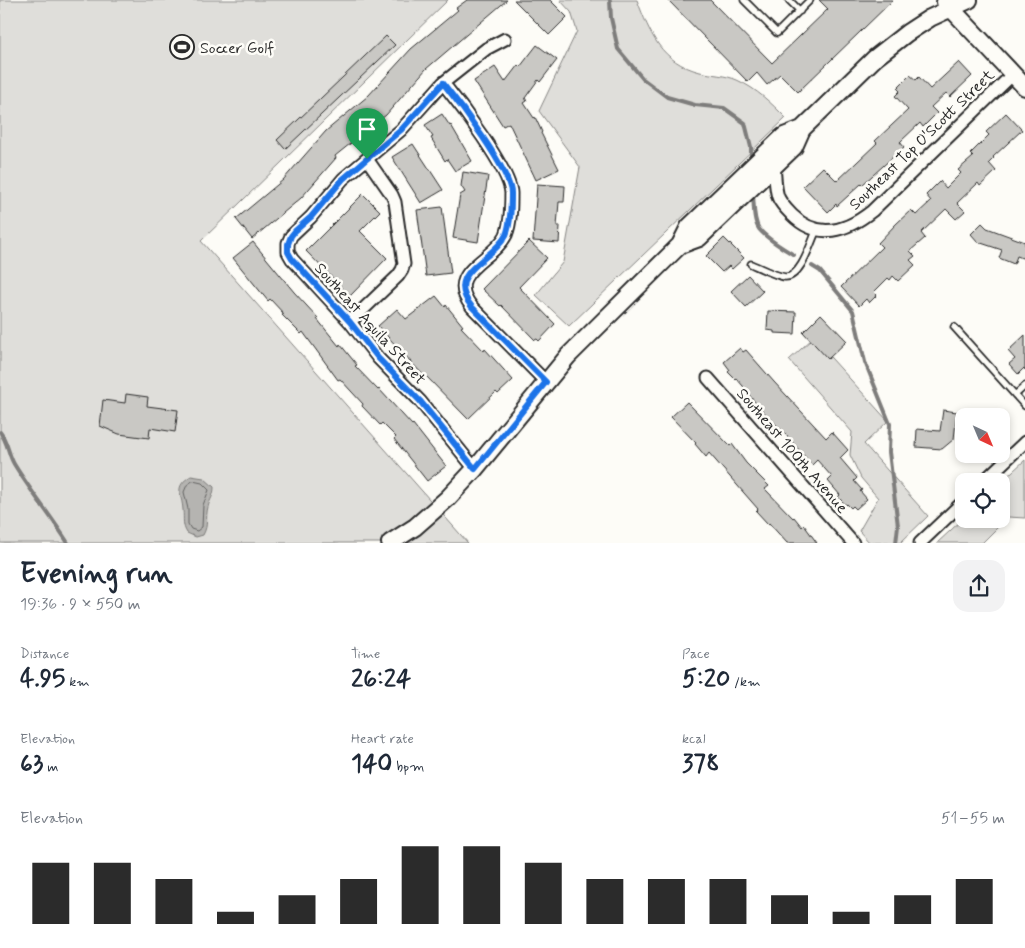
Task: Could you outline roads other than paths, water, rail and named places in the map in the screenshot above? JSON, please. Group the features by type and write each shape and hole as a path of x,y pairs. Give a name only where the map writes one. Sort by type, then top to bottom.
{"street":[{"path":"390,543 431,514 448,498 475,469 546,382 590,333 680,245 689,226 726,191 794,147 802,129 875,58 890,46 947,4 969,0"},
{"path":"947,4 1025,87"},
{"name":"Southeast Aquila Street","path":"475,469 420,401 378,358 350,322 292,259 288,252 288,244 295,231 311,217 343,179 401,130 443,83 486,49 505,39"},
{"name":"Southeast Top O'Scott Street","path":"769,164 777,194 785,208 796,219 806,226 817,229 839,230 857,223 872,211 1013,74"},
{"path":"443,83 494,155 511,191 509,220 505,235 468,273 462,286 463,293 472,307 546,382"},
{"path":"350,322 398,276 404,264 395,202 367,159"},
{"path":"680,245 699,238 726,212 769,164"},
{"name":"Southeast 100th Avenue","path":"708,378 853,543"},
{"path":"992,473 1025,442"},
{"path":"920,543 955,510"}],"lane":[{"path":"744,0 777,33 810,0"},
{"path":"789,0 800,11"},
{"path":"751,264 785,277 794,276 817,229"},
{"path":"954,327 1025,406"},
{"path":"1015,395 1025,386"}],"water":[{"path":"191,476 204,478 214,487 207,511 205,531 203,535 196,537 187,533 184,527 180,491 182,484"}],"waterway":[{"path":"610,0 611,18 618,49 643,79 667,97 695,105 724,108 745,123 751,147 751,159"},
{"path":"753,194 755,217 759,229 771,240 794,255"},
{"path":"812,266 820,271 853,311 865,362 890,424 889,452 898,526 896,543"},
{"path":"0,432 14,464 68,543"}],"place":[{"name":"Soccer Golf","path":"182,47"}]}
